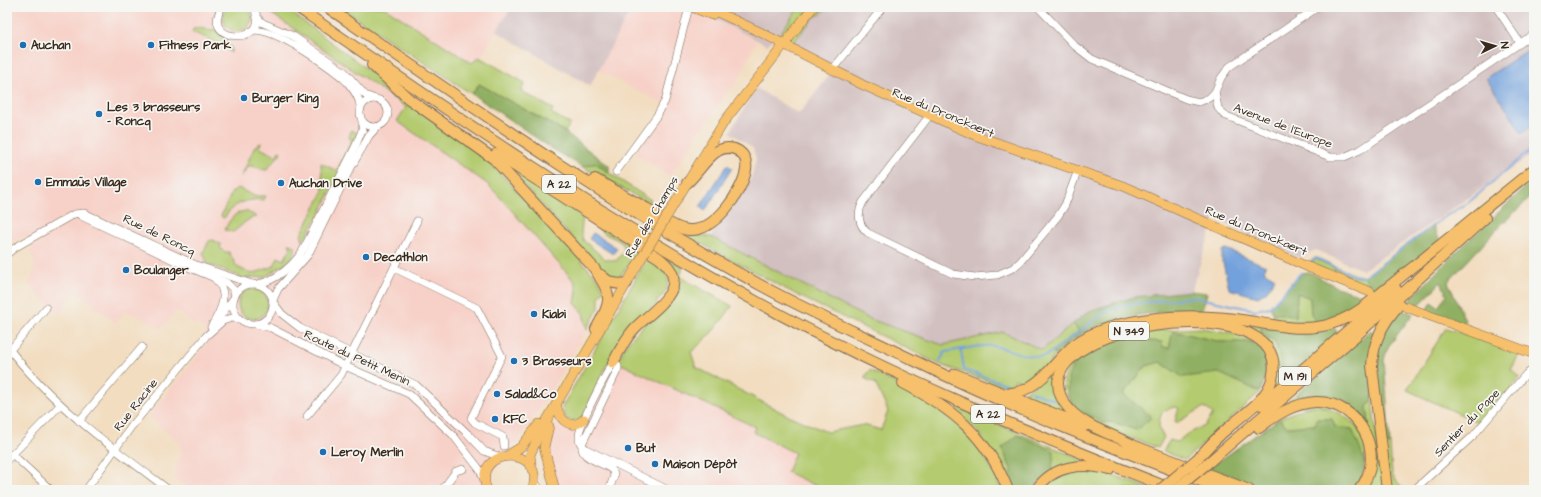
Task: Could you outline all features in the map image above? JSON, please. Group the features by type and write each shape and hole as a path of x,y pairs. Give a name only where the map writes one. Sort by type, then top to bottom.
{"highway":[{"name":"A 22","path":"297,7 459,118 596,208 722,283 830,340 978,409 1175,490"},
{"name":"A 22","path":"327,7 501,126 641,216 726,266 828,320 936,372 1034,415 1224,485"},
{"path":"336,34 401,92 499,164 594,268 608,281 618,284 627,283"},
{"path":"501,126 531,140 570,165 680,228 687,230 696,230 707,227 724,210 742,181 746,169 745,160 738,150 734,148 721,149 713,155 687,183"},
{"path":"454,130 485,147 659,258 669,267 674,280 671,292 630,334 613,363"},
{"name":"M 191","path":"1160,490 1374,308 1436,250 1534,169"},
{"name":"M 191","path":"1175,490 1358,334 1534,174"},
{"path":"1386,490 1372,376 1372,357 1376,340 1382,327 1394,311 1468,233"},
{"path":"1008,394 1022,391 1034,385 1073,346 1087,336 1109,328 1137,321 1171,317 1209,317 1307,328 1325,326 1340,322 1365,306 1436,250"},
{"path":"594,268 605,286 608,296 606,311 596,329"},
{"name":"N 349","path":"1133,445 1084,422 1066,404 1060,393 1060,379 1062,370 1070,358 1084,347 1094,342 1119,333 1152,326 1210,324 1245,330 1258,338 1270,352 1274,368 1270,384 1259,400 1221,434 1198,458"},
{"path":"830,340 856,358 927,396 955,414 985,447 998,467 1008,490"},
{"path":"913,360 1008,394 1133,445 1224,485 1249,490"},
{"path":"1209,462 1282,412 1304,403 1325,403 1341,408 1353,416 1367,435 1370,450 1370,466 1365,480 1359,490"},
{"path":"1036,490 1052,474 1074,467 1096,467 1132,478 1149,480"},
{"path":"1224,485 1254,490"}],"main road":[{"name":"Rue du Dronckaert","path":"692,7 780,45 928,117"},
{"name":"Rue du Dronckaert","path":"706,7 780,45 852,86 928,117 1077,173 1123,186 1368,293"},
{"path":"780,45 806,7"},
{"path":"780,45 813,7"},
{"name":"Rue des Champs","path":"534,480 530,458 531,452 564,390 744,87 780,45"},
{"path":"1406,307 1534,354"},
{"name":"Rue des Champs","path":"484,480 489,466 521,447 533,433 596,329 606,318"},
{"path":"555,490 544,447 547,431 564,390"},
{"path":"558,407 560,417 566,423 574,424 584,419"},
{"path":"504,456 522,459 532,470"},
{"path":"484,480 487,490"},
{"path":"532,490 534,480"}],"street":[{"path":"222,7 218,21 226,34 239,37 252,31 259,30 284,38 340,77 358,97 362,121 362,130 354,149 303,250 295,262 283,272 267,281 243,286 234,297 233,308 239,319 248,324 264,322 270,316 273,301 278,289 308,255 348,173 369,136 377,127 386,121 388,112 384,103 366,95 345,72 293,36 262,23 256,16"},
{"path":"252,31 256,23 256,16 253,7"},
{"path":"616,172 658,114 665,101 689,7"},
{"path":"832,70 883,7"},
{"path":"1038,7 1075,46 1101,64 1195,102 1206,100 1215,92 1221,78 1230,67 1318,7"},
{"path":"1496,7 1520,43"},
{"name":"Avenue de l'Europe","path":"1215,92 1218,108 1224,115 1324,155 1344,157 1360,150 1534,34"},
{"path":"360,109 366,101 375,99"},
{"path":"928,117 863,202 859,210 859,216 862,227 868,233 947,272 964,276 987,277 1002,273 1017,265 1061,212 1077,173"},
{"path":"362,121 368,126 377,127"},
{"name":"Rue de Roncq","path":"7,254 16,247 76,213 88,214 200,266 255,284"},
{"name":"Rue de Roncq","path":"60,223 78,216 86,217 185,266 230,285 234,297"},
{"path":"307,416 340,375 417,221"},
{"path":"394,268 477,308 502,356 471,418 475,423 503,437 504,446"},
{"path":"211,327 224,297 221,286 214,278"},
{"path":"255,284 267,290 273,301"},
{"name":"Rue Racine","path":"206,336 234,297"},
{"name":"Route du Petit Menin","path":"273,301 282,314 300,328 416,385 484,451 504,456"},
{"path":"46,308 9,348 33,378 60,405 169,490"},
{"name":"Rue Racine","path":"86,490 115,448 206,336 222,321 232,318 239,319"},
{"name":"Route du Petit Menin","path":"256,324 271,328 345,366 396,387 412,396 454,435 480,470 484,480"},
{"path":"79,421 142,347"},
{"path":"582,446 618,369 618,366 613,363 584,419 578,435 584,454 613,471 614,476 609,489"},
{"name":"Sentier du Pape","path":"1414,490 1473,436 1526,374 1534,370"},
{"path":"51,490 10,457 60,405"},
{"path":"582,446 668,490"},
{"path":"442,490 456,471 463,469"},
{"path":"609,489 620,474 625,471 631,472"},
{"path":"534,480 540,490"}],"shaded area":[{"path":"7,7 262,7 406,107 398,121 486,183 498,195 575,282 577,292 575,303 583,313 587,329 549,393 513,448 495,471 489,490 189,490 174,478 181,448 179,443 149,416 206,344 204,329 197,323 195,326 177,311 162,328 126,311 116,323 73,289 60,315 29,285 35,263 29,250 33,248 25,236 10,244 7,243"},
{"path":"384,7 512,7 496,31 481,58 473,63"},
{"path":"512,7 632,7 590,86 496,31"},
{"path":"632,7 690,7 757,41 735,85 727,92 670,176 635,153 666,105 598,70"},
{"path":"690,7 799,7 779,35 767,45"},
{"path":"826,7 1534,7 1534,153 1363,270 1315,250 1299,258 1215,219 1191,291 1134,297 1089,310 1042,350 1003,332 943,345 867,318 711,237 751,179 756,159 753,148 730,132 756,88 799,114 828,77 830,66 792,44 815,16 821,14"},
{"path":"610,359 755,427 753,432 795,453 787,473 824,490 548,490 555,479 549,452 549,439 556,423 576,428"}],"green space":[{"path":"227,7 248,7 253,18 247,29 235,32 225,26 223,14"},
{"path":"262,7 284,7 488,160 598,279 604,290 599,297 599,308 587,329 583,313 575,303 577,292 575,282 486,183 397,121 406,107"},
{"path":"339,7 384,7 472,63 479,57 525,83 521,91 553,109 551,113 570,124 565,132 479,84 472,94"},
{"path":"799,7 826,7 821,14 815,16 792,44 779,35"},
{"path":"194,28 216,30 231,47 231,53 220,44 192,32"},
{"path":"479,84 565,132 609,166 609,173 596,163 583,167 554,150 472,94"},
{"path":"351,130 358,134 321,212 303,241 301,235 323,192 321,163 337,171 352,139 349,138"},
{"path":"262,143 260,148 276,156 279,151 281,152 267,170 248,166 241,177 255,146 259,145"},
{"path":"596,163 651,200 649,203 583,167"},
{"path":"507,167 583,216 581,232 583,240 605,259 616,261 624,251 624,246 618,240 602,232 596,224 640,252 633,258 618,279 616,277 616,281 605,274"},
{"path":"1534,179 1534,187 1530,191 1529,199 1501,225 1448,282 1465,320 1463,324 1426,311 1431,302 1438,307 1447,295 1441,282 1419,305 1409,301 1449,259"},
{"path":"238,188 254,196 266,196 264,200 251,200 238,204 223,218 221,216 232,192"},
{"path":"246,211 257,217 247,221 233,232 225,230 232,217 238,213"},
{"path":"1433,226 1440,241 1376,293 1364,277"},
{"path":"690,234 711,237 867,318 943,345 1003,332 1042,350 1073,324 1079,331 1053,351 1056,355 1041,373 1037,372 1023,382 1015,379 1011,389 941,365 797,295 689,237"},
{"path":"212,240 221,244 220,248 225,252 229,252 237,267 252,274 274,266 278,257 284,260 291,248 289,244 295,246 295,252 289,261 265,277 243,278 208,264 203,253 209,241"},
{"path":"664,256 683,267 680,277 732,306 723,319 691,352 696,367 785,414 827,432 863,425 881,430 888,411 875,383 864,378 870,370 912,392 948,416 978,447 991,467 1001,490 824,490 787,472 795,453 753,432 755,427 617,362 628,342 675,292"},
{"path":"648,257 661,267 667,274 668,284 666,291 610,359 581,419 577,421 568,420 563,413 562,407"},
{"path":"1316,259 1353,277 1364,277 1376,293 1310,264"},
{"path":"1309,272 1337,287 1369,298 1344,314 1316,323 1311,314 1310,298 1297,293 1296,317 1273,313 1270,307 1301,273"},
{"path":"253,289 264,293 268,304 264,315 253,319 242,315 238,304 242,293"},
{"path":"1191,291 1207,293 1202,311 1156,313 1108,322 1082,334 1056,355 1053,351 1079,331 1073,324 1089,311 1134,297"},
{"path":"1297,293 1310,298 1311,314 1316,323 1273,320 1273,313 1296,316"},
{"path":"1400,310 1413,314 1388,347 1384,360 1390,444 1384,444 1376,391 1376,363 1381,338"},
{"path":"1234,323 1261,326 1262,334 1275,342 1281,362 1281,375 1287,378 1272,390 1276,365 1271,347 1265,339 1257,333"},
{"path":"1333,327 1339,333 1287,378 1281,375 1281,362 1276,342 1262,334 1261,328"},
{"path":"1202,328 1239,334 1252,342 1221,342 1173,331 1169,348 1163,348 1161,342 1119,338 1147,331"},
{"path":"1446,328 1520,353 1511,370 1520,377 1482,424 1407,390"},
{"path":"1371,330 1375,334 1372,401 1367,407 1369,425 1362,416 1347,403 1338,399 1320,396 1297,397 1299,392"},
{"path":"1173,331 1221,342 1252,342 1263,348 1269,369 1260,392 1219,373 1183,377 1160,362 1146,366 1123,394 1152,417 1137,430 1112,422 1103,423 1079,410 1069,397 1068,378 1075,359 1102,343 1119,338 1162,342 1163,347 1169,348"},
{"path":"1160,362 1183,377 1219,372 1260,392 1185,460 1163,451 1170,440 1177,442 1187,434 1205,426 1213,414 1204,407 1176,423 1175,421 1179,408 1174,407 1163,411 1159,424 1160,431 1164,437 1158,448 1101,426 1076,409 1068,398 1064,380 1070,365 1103,423 1112,422 1136,430 1123,394 1146,366"},
{"path":"1061,365 1057,380 1057,390 1059,400 1069,415 1021,395"},
{"path":"1299,392 1298,398 1320,396 1338,399 1354,408 1369,424 1367,407 1372,401 1384,490 1362,490 1373,455 1346,407 1285,406 1284,404"},
{"path":"1316,406 1337,412 1354,424 1363,442 1365,464 1352,429 1335,427 1332,419 1317,419 1315,425 1287,427 1280,418 1305,408"},
{"path":"959,408 1089,462 1052,471 1002,448 1012,471 1009,480 978,432 956,410"},
{"path":"1280,418 1287,427 1315,425 1317,419 1332,419 1335,427 1352,429 1364,461 1363,475 1359,483 1352,490 1268,490 1209,468"},
{"path":"1018,435 1054,451 1052,471 1032,490 1013,490 1009,480 1012,471 1002,448"},
{"path":"1384,444 1390,444 1392,475 1404,490 1390,490"},
{"path":"1082,470 1110,474 1151,489 1041,490 1060,476 1070,472"}],"water":[{"path":"1534,46 1534,125 1522,133 1486,78"},
{"path":"727,165 732,168 705,211 700,207"},
{"path":"593,233 617,248 613,254 589,239"},
{"path":"1226,249 1266,266 1264,271 1275,278 1267,291 1258,297 1229,289 1222,258 1222,251"}],"waterway":[{"path":"1310,262 1316,258 1354,275 1364,277 1446,216 1468,203 1534,147"},
{"path":"940,361 945,352 983,346 994,346 1020,354 1039,357 1046,356 1106,312 1130,304 1194,297 1255,310 1270,307 1301,273"},
{"path":"961,350 964,370 1009,385"},
{"path":"1031,392 1055,400"}],"place":[{"name":"Auchan","path":"23,45"},
{"name":"Fitness Park","path":"151,45"},
{"name":"Burger King","path":"244,98"},
{"name":"Les 3 brasseurs - Roncq","path":"99,114"},
{"name":"Emmaüs Village","path":"38,182"},
{"name":"Auchan Drive","path":"281,183"},
{"name":"Decathlon","path":"366,257"},
{"name":"Boulanger","path":"126,270"},
{"name":"Kiabi","path":"534,314"},
{"name":"3 Brasseurs","path":"514,361"},
{"name":"Salad&Co","path":"497,394"},
{"name":"KFC","path":"495,419"},
{"name":"But","path":"628,448"},
{"name":"Leroy Merlin","path":"323,452"},
{"name":"Maison Dépôt","path":"655,464"}]}
